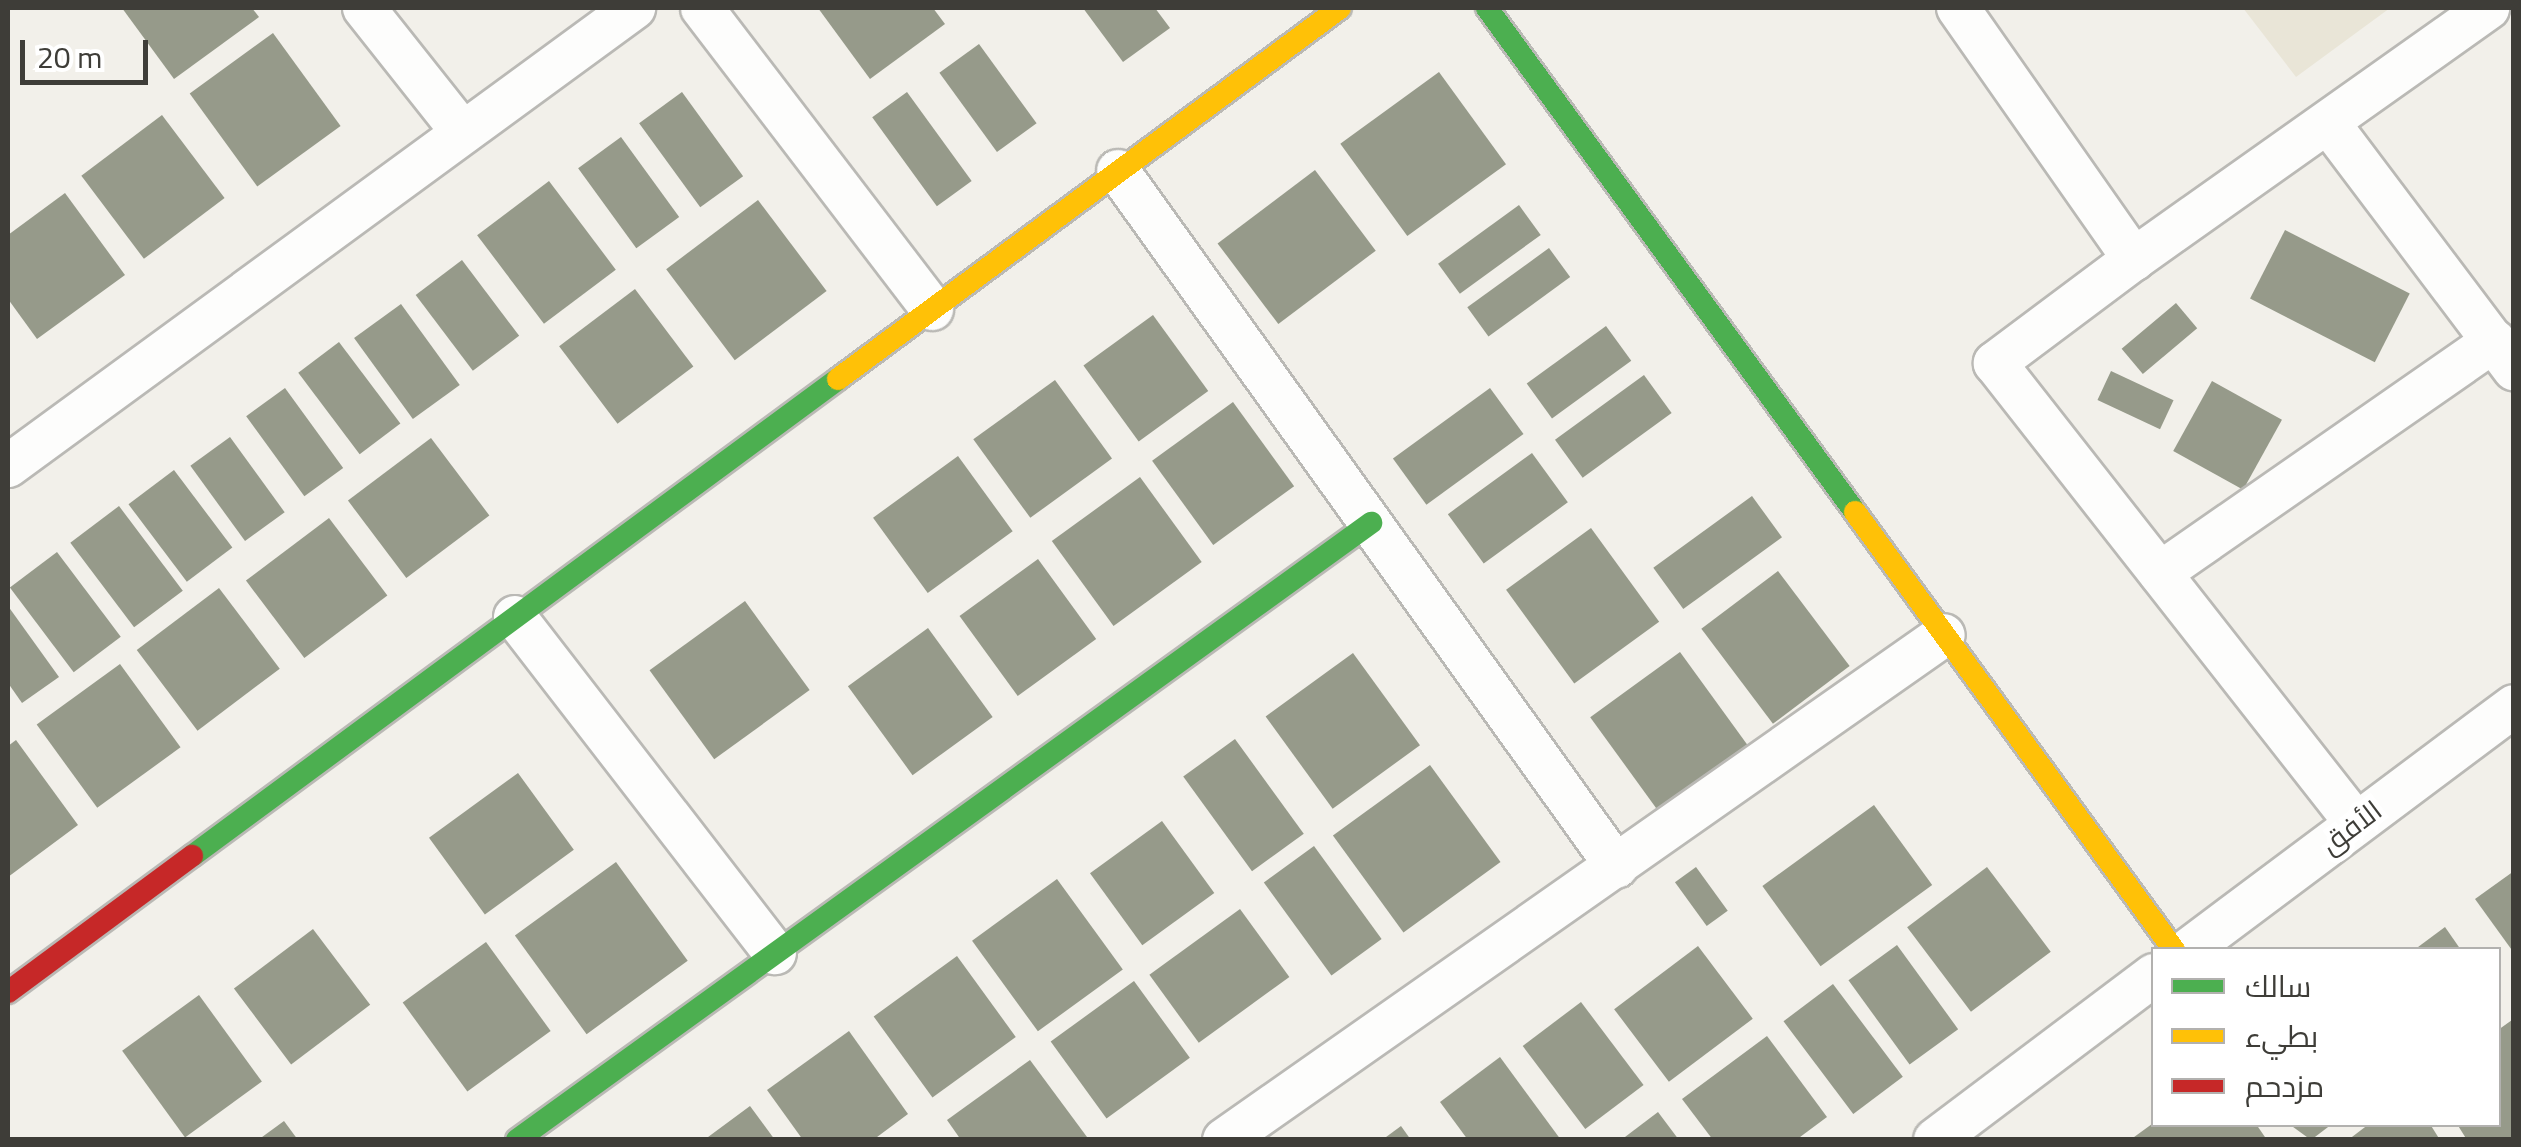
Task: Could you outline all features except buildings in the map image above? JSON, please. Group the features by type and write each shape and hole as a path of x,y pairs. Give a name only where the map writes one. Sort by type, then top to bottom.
{"street":[{"path":"364,8 463,133"},
{"path":"8,466 634,8"},
{"path":"702,8 932,309"},
{"path":"8,992 1340,8"},
{"path":"1487,8 2172,947"},
{"path":"1958,8 2134,259"},
{"path":"2356,823 1995,363 2134,259 2330,125 2488,8"},
{"path":"2160,573 2504,355 2330,125"},
{"path":"1118,171 1617,867"},
{"path":"517,1140 1371,524"},
{"path":"514,617 775,954"},
{"path":"1224,1140 1944,635"},
{"name":"الأفق","path":"2192,947 2514,706"},
{"path":"1934,1140 2151,978"}],"shaded area":[{"path":"2243,8 2390,8 2296,77"}],"traffic: fast":[{"path":"1487,8 1855,512"},
{"path":"192,856 838,379"},
{"path":"517,1140 1371,523"}],"traffic: slow":[{"path":"838,379 1340,8"},
{"path":"1855,512 2172,947"}],"traffic: jam":[{"path":"8,992 192,856"}]}
